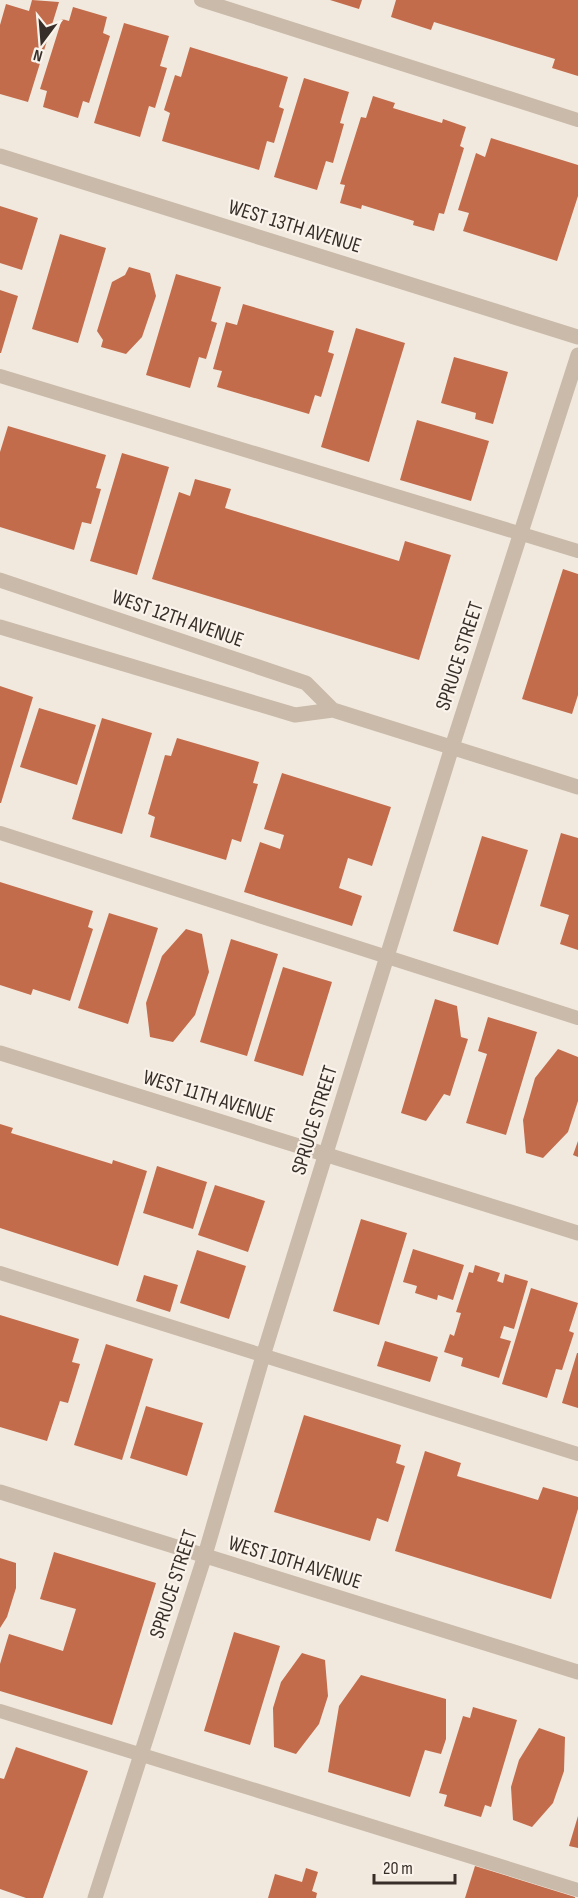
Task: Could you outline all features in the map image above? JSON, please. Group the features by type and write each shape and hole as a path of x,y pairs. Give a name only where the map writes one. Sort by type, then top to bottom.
{"street":[{"name":"WEST 13TH AVENUE","path":"0,156 578,337"},
{"name":"SPRUCE STREET","path":"94,1898 205,1555 263,1356 452,747 578,355"},
{"name":"WEST 12TH AVENUE","path":"0,580 306,683 333,710"},
{"name":"WEST 12TH AVENUE","path":"0,627 296,716 333,710 578,787"},
{"name":"WEST 11TH AVENUE","path":"0,1053 578,1233"},
{"name":"WEST 10TH AVENUE","path":"0,1492 578,1672"}],"lane":[{"path":"201,0 578,120"},
{"path":"0,376 578,551"},
{"path":"0,833 578,1018"},
{"path":"0,1273 578,1454"},
{"path":"0,1711 578,1890"}],"building":[{"path":"32,0 59,2 28,102 0,94 0,25 6,4 29,11"},
{"path":"330,0 362,0 359,9"},
{"path":"396,0 578,0 578,76 552,68 555,59 434,22 431,30 391,17"},
{"path":"73,7 107,17 103,33 110,36 89,103 83,101 78,118 43,107 47,91 40,89 62,19 69,21"},
{"path":"124,23 169,36 160,66 167,68 155,108 149,106 140,137 94,123"},
{"path":"190,47 288,77 279,107 284,109 274,143 267,141 259,170 162,141 170,113 164,110 175,75 181,77"},
{"path":"304,78 349,92 340,123 344,124 333,163 326,161 317,190 274,177"},
{"path":"373,96 395,103 393,108 442,123 443,119 466,127 460,146 464,148 444,214 439,213 434,231 413,225 414,221 362,205 361,209 340,203 345,185 340,184 361,117 366,118"},
{"path":"491,138 578,165 578,196 557,261 463,231 469,213 458,210 476,153 485,157"},
{"path":"0,206 38,218 22,270 0,263"},
{"path":"60,234 106,248 78,343 32,329"},
{"path":"129,267 150,273 156,296 142,337 126,354 101,347 103,340 97,331 112,282 125,275"},
{"path":"176,274 221,287 211,321 217,323 206,359 199,357 190,388 146,375"},
{"path":"0,290 18,296 1,353 0,353"},
{"path":"243,304 334,331 328,352 334,354 321,397 315,395 309,414 217,387 222,371 213,369 226,322 237,325"},
{"path":"356,328 405,343 369,462 321,447"},
{"path":"454,357 508,372 493,424 475,419 476,413 441,403"},
{"path":"417,420 489,441 471,501 400,480"},
{"path":"8,426 106,455 96,488 101,489 91,524 82,522 74,550 0,527 0,452"},
{"path":"122,453 169,467 137,575 90,561"},
{"path":"195,479 231,489 225,508 399,561 405,541 451,555 419,660 152,579 179,492 190,496"},
{"path":"563,569 578,574 578,695 572,714 522,699"},
{"path":"0,686 33,697 1,803 0,803"},
{"path":"39,708 96,725 77,785 20,767"},
{"path":"102,718 152,733 122,834 72,819"},
{"path":"177,738 259,762 253,783 258,784 241,842 232,839 226,860 150,837 155,817 148,814 165,755 171,756"},
{"path":"282,773 391,807 372,866 348,858 339,888 362,896 352,926 244,892 260,842 280,849 284,835 264,829"},
{"path":"561,833 578,838 578,950 560,944 569,915 540,906"},
{"path":"482,836 528,850 498,945 453,931"},
{"path":"0,882 93,911 88,927 93,929 70,1001 33,989 31,995 0,985"},
{"path":"109,913 158,928 128,1024 78,1008"},
{"path":"186,929 202,934 209,972 195,1015 173,1042 150,1037 146,1003 162,956"},
{"path":"231,939 278,954 247,1056 200,1042"},
{"path":"283,967 332,982 303,1076 254,1061"},
{"path":"435,999 457,1006 461,1037 468,1039 450,1096 444,1094 426,1121 401,1113"},
{"path":"488,1017 537,1032 506,1135 466,1123 487,1054 478,1051"},
{"path":"558,1049 578,1057 578,1101 568,1132 543,1158 526,1153 523,1120 535,1078"},
{"path":"0,1124 13,1128 11,1133 112,1164 113,1160 147,1171 118,1266 0,1228"},
{"path":"578,1141 578,1157 573,1155"},
{"path":"157,1166 207,1182 193,1229 143,1213"},
{"path":"215,1185 265,1201 248,1252 198,1235"},
{"path":"361,1219 407,1233 379,1325 333,1311"},
{"path":"413,1249 464,1265 453,1300 438,1295 437,1300 415,1293 417,1286 403,1282"},
{"path":"197,1250 246,1266 229,1319 180,1303"},
{"path":"475,1265 500,1273 497,1281 503,1283 505,1274 528,1281 514,1329 504,1326 500,1338 511,1341 499,1378 461,1366 463,1358 444,1352 450,1334 454,1336 461,1313 456,1312 469,1272 473,1273"},
{"path":"144,1275 178,1285 170,1312 136,1301"},
{"path":"531,1288 578,1303 569,1331 574,1333 562,1370 556,1369 547,1398 502,1384"},
{"path":"0,1315 79,1339 72,1362 80,1364 68,1403 60,1401 47,1441 0,1427"},
{"path":"385,1341 438,1357 430,1382 377,1366"},
{"path":"106,1344 153,1359 122,1460 74,1445"},
{"path":"578,1353 578,1408 562,1403"},
{"path":"146,1406 203,1423 187,1476 130,1458"},
{"path":"304,1415 401,1445 396,1463 405,1466 388,1522 377,1518 370,1541 274,1512"},
{"path":"425,1451 461,1463 457,1476 538,1500 543,1487 578,1497 578,1509 551,1599 395,1551"},
{"path":"54,1552 156,1583 112,1725 0,1691 0,1664 9,1634 63,1651 76,1609 40,1599"},
{"path":"0,1558 16,1563 16,1588 7,1617 0,1628"},
{"path":"234,1632 280,1646 250,1745 204,1731"},
{"path":"302,1653 325,1660 328,1696 319,1724 296,1754 274,1747 273,1708 281,1682"},
{"path":"361,1675 446,1699 446,1739 441,1754 425,1750 410,1797 328,1772 339,1706"},
{"path":"473,1707 517,1720 491,1807 485,1805 481,1817 444,1806 447,1795 439,1793 463,1716 470,1718"},
{"path":"539,1728 565,1737 564,1771 553,1803 532,1827 513,1820 511,1787 519,1760"},
{"path":"16,1747 88,1771 43,1898 26,1898 0,1889 0,1778 4,1779"},
{"path":"578,1816 578,1848 569,1846"},
{"path":"475,1866 575,1897 575,1898 465,1898"},
{"path":"306,1868 318,1872 312,1891 317,1893 316,1898 268,1898 275,1874 302,1882"}]}
